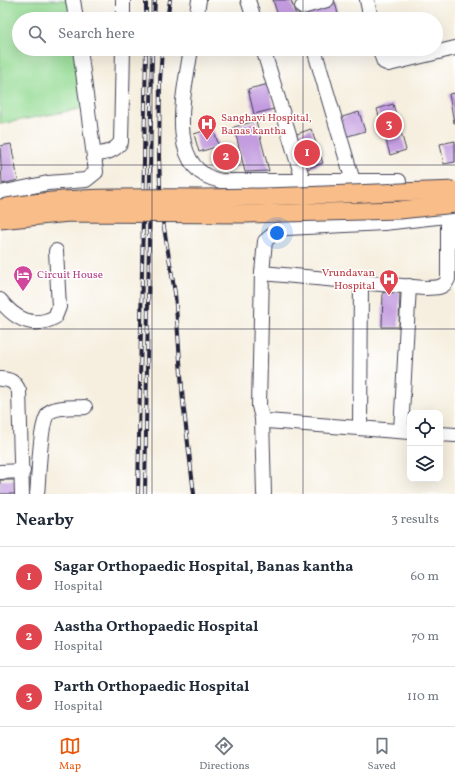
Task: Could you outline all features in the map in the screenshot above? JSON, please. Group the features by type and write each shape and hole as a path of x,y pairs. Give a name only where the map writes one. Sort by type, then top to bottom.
{"main road":[{"path":"0,208 22,204 86,198 296,196 453,206"},
{"path":"0,220 69,213 246,214 400,210 453,206"}],"street":[{"path":"73,0 75,12"},
{"path":"123,0 123,12"},
{"path":"197,12 199,0"},
{"path":"248,0 252,12"},
{"path":"303,9 327,0"},
{"path":"366,0 369,12"},
{"path":"443,51 455,48"},
{"path":"0,193 48,183 86,180 96,172 81,56"},
{"path":"94,155 111,152 117,148 121,142 123,56"},
{"path":"190,56 182,109 183,144 188,157 198,169 210,179 221,181 399,181"},
{"path":"265,56 303,180"},
{"path":"316,56 352,180"},
{"path":"382,56 384,62 389,64 422,56"},
{"path":"262,273 408,286 441,287 446,284 448,279 453,206 384,223 287,228 278,230 266,241 262,273 259,406 262,418 264,494"},
{"path":"0,300 10,312 21,318 38,323 55,316 59,307 56,251"},
{"path":"360,428 361,282"},
{"path":"262,418 267,421 406,431 408,286"},
{"path":"0,379 10,380 16,385 19,391 23,472 22,494"},
{"path":"37,494 43,427 47,415 50,411 58,409 85,407"},
{"path":"443,434 455,435"},
{"path":"0,472 23,472"}],"green space":[{"path":"0,0 74,0 76,12 12,12 12,56 81,56 85,108 0,124"}],"building":[{"path":"273,0 291,0 295,12 277,12"},
{"path":"335,2 338,12 308,12 307,8"},
{"path":"269,84 274,109 254,114 248,89"},
{"path":"455,93 455,123 454,123 449,94"},
{"path":"393,104 406,150 390,155 377,109"},
{"path":"359,112 365,131 345,137 339,118"},
{"path":"256,121 269,171 245,172 234,127"},
{"path":"212,125 219,146 199,152 194,134 210,129 209,126"},
{"path":"311,129 323,163 307,169 294,135"},
{"path":"455,141 455,162 444,164 440,144"},
{"path":"11,144 18,180 2,184 0,146"},
{"path":"233,147 238,166 221,170 216,152"},
{"path":"383,292 400,292 399,327 382,327"},
{"path":"0,480 17,480 17,494 0,494"}],"railway":[{"path":"146,0 146,12"},
{"path":"154,12 155,0"},
{"path":"168,12 170,0"},
{"path":"138,494 146,56"},
{"path":"145,494 152,56"},
{"path":"162,56 159,157 161,210 175,293 183,402 194,494"}],"place":[{"name":"Parth Orthopaedic Hospital","path":"389,125"},
{"name":"Sanghavi Hospital, Banas kantha","path":"207,141"},
{"name":"Sagar Orthopaedic Hospital, Banas kantha","path":"307,153"},
{"name":"Aastha Orthopaedic Hospital","path":"226,157"},
{"name":"Circuit House","path":"23,292"},
{"name":"Vrundavan Hospital","path":"389,296"}]}
